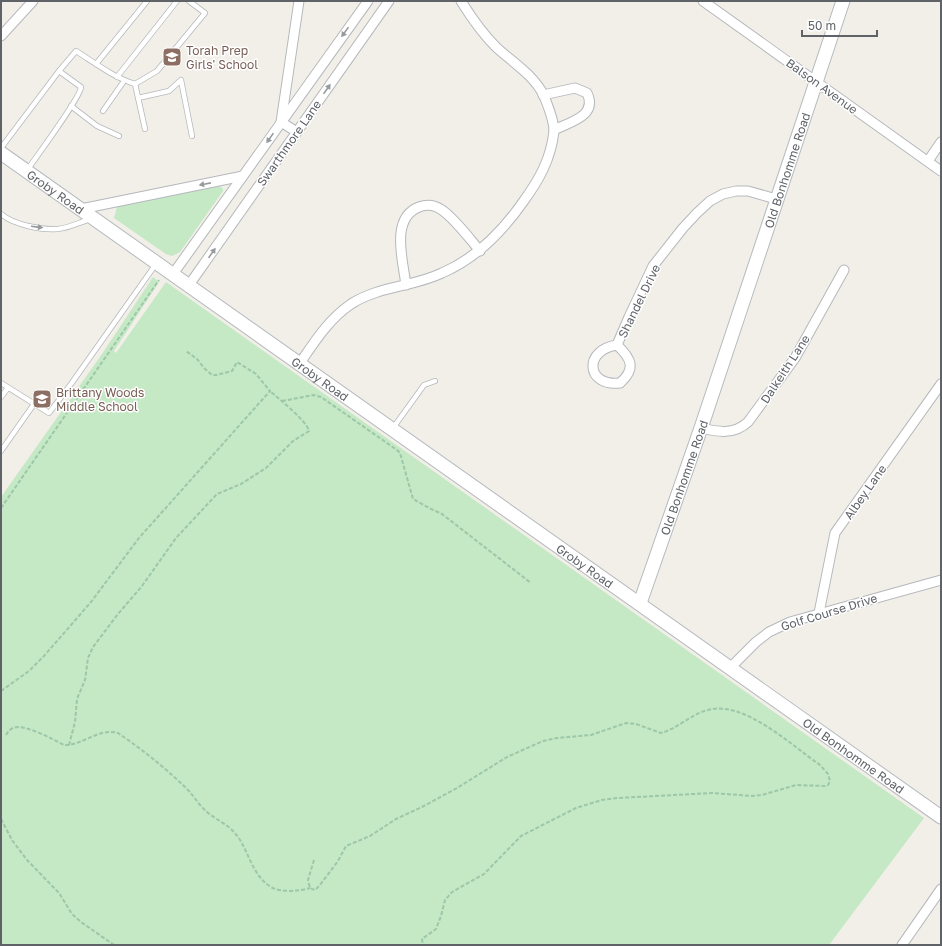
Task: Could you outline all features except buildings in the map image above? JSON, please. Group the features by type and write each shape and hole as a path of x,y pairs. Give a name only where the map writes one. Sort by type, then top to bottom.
{"street":[{"path":"1,36 33,1"},
{"path":"297,132 281,122 299,1"},
{"name":"Swarthmore Lane","path":"173,274 368,1"},
{"name":"Swarthmore Lane","path":"189,285 390,1"},
{"path":"300,363 326,326 338,314 352,304 387,288 406,285 442,274 480,251 496,237 510,220 536,183 549,156 554,130 550,112 543,95 529,76 486,38 461,1"},
{"name":"Balson Avenue","path":"703,1 941,171"},
{"name":"Old Bonhomme Road","path":"843,1 701,428 640,603 941,817"},
{"path":"543,95 575,88 587,93 591,100 591,106 581,118 554,130"},
{"path":"928,162 941,142"},
{"name":"Groby Road","path":"1,153 94,217 640,603"},
{"name":"Swarthmore Lane","path":"81,209 243,176"},
{"name":"Shandel Drive","path":"618,345 629,317 653,266 697,213 710,201 723,194 736,191 748,190 776,199"},
{"path":"406,285 401,246 401,227 406,216 414,209 426,205 437,207 442,210 480,251"},
{"name":"Dalkeith Lane","path":"701,428 727,432 737,429 748,422 794,358 844,270"},
{"path":"618,345 629,357 631,366 629,374 620,383 610,384 604,382 595,374 593,362 599,352 606,348 618,345"},
{"name":"Albey Lane","path":"819,613 835,533 941,384"},
{"name":"Golf Course Drive","path":"730,668 756,642 769,632 790,622 941,580"},
{"path":"902,945 941,889"}],"lane":[{"path":"96,64 147,1"},
{"path":"117,77 177,1"},
{"path":"1,148 76,50 117,77 135,84 157,72 205,13 189,1"},
{"path":"26,170 81,90 81,87 59,71"},
{"path":"138,98 169,91 181,80 192,136"},
{"path":"103,111 124,81"},
{"path":"135,84 145,129"},
{"path":"71,106 97,126 119,136"},
{"path":"1,214 25,226 58,229 94,217"},
{"path":"1,383 48,413 84,366 157,262"},
{"path":"393,428 424,385 436,381"},
{"path":"1,397 8,388"},
{"path":"1,451 34,404"}],"path":[{"path":"1,508 159,280"},
{"path":"69,745 74,730 77,699 85,680 90,652 142,586 176,538 217,494 241,484 266,468 293,441 309,431 307,426 270,391 256,374 237,362 232,371 212,375 197,359 186,351"},
{"path":"1,691 29,671 38,662 91,602 139,538 270,391"},
{"path":"282,401 314,395 321,397 397,450 402,457 414,499 442,514 531,583"},
{"path":"6,735 12,728 20,727 38,732 64,745 69,745 98,734 109,732 118,733 174,777 190,792 206,811 230,828 240,840 258,876 269,886 284,890 310,888 315,890 338,861 344,848 370,836 396,818 422,807 457,788 507,757 534,745 557,738 591,735 626,723 636,724 661,733 696,714 715,708 726,708 738,711 759,722 820,765 828,774 830,781 828,785 825,786 796,785 762,795 697,794 618,798 602,800 568,811 521,836 484,874 452,892 446,900 436,929 422,939 423,945"},
{"path":"1,819 12,840 27,860 59,893 72,914 114,945"},
{"path":"310,888 308,880 314,860"}],"green space":[{"path":"220,186 223,191 180,252 172,256 166,254 114,218 117,207 122,204"},
{"path":"153,277 159,282 114,351 116,353 166,282 924,818 829,945 1,945 1,497 102,354"}],"place":[{"name":"Torah Prep Girls' School","path":"172,57"},
{"name":"Brittany Woods Middle School","path":"42,399"}]}
